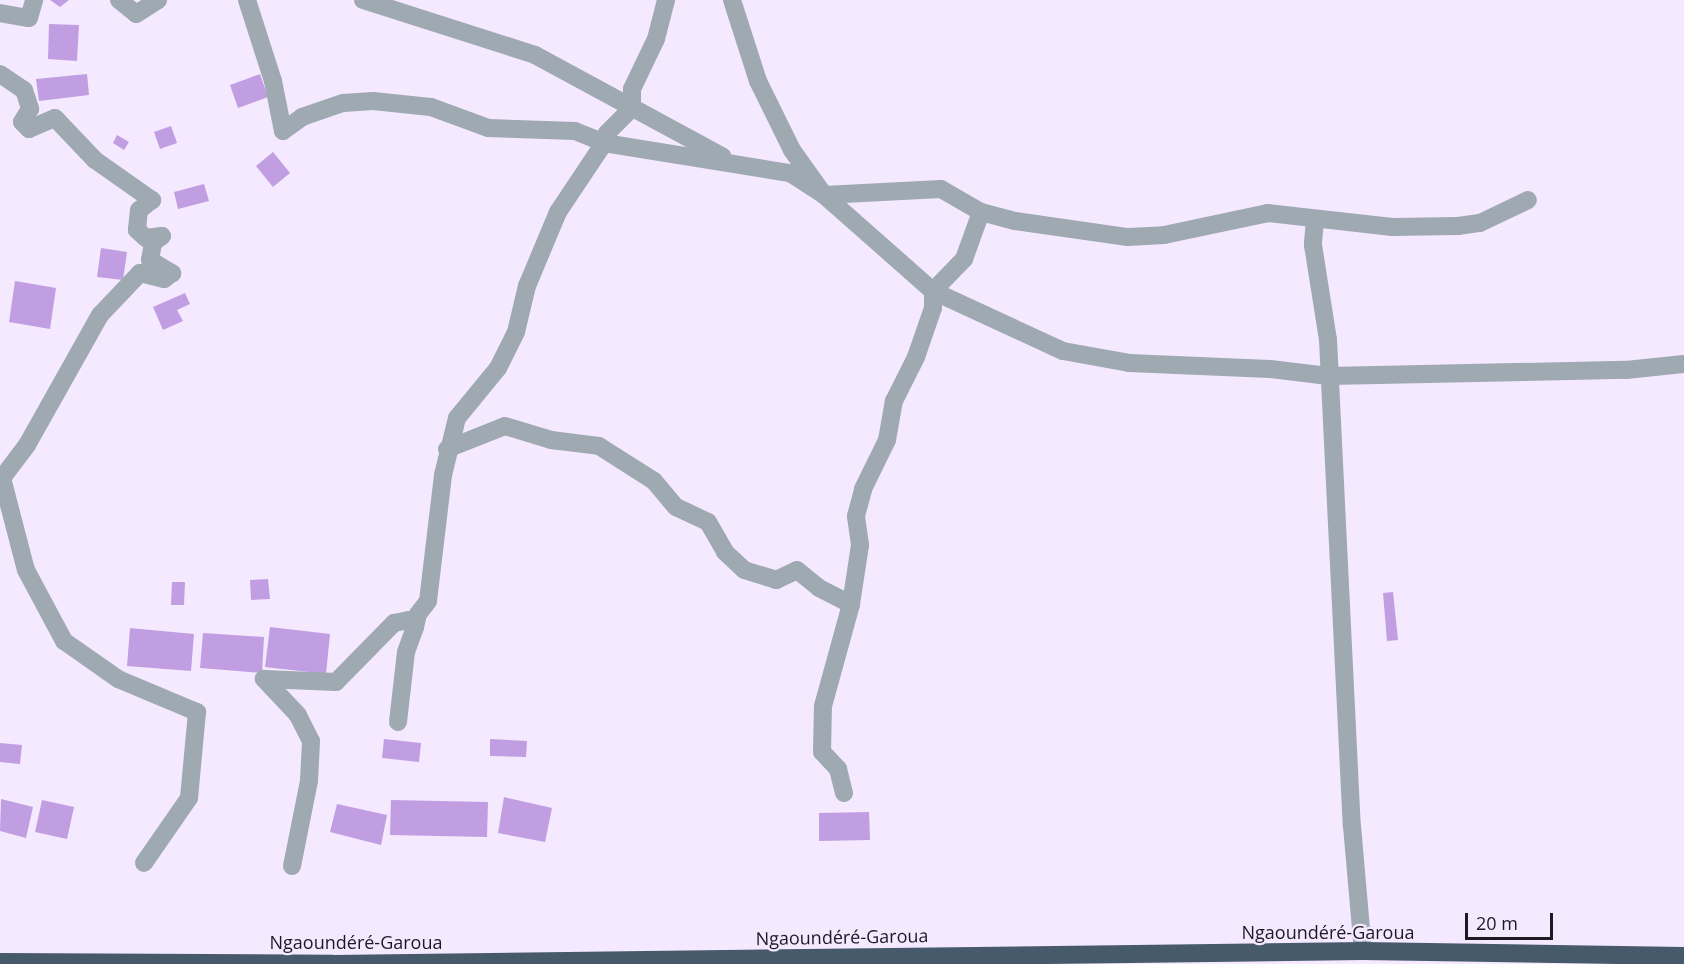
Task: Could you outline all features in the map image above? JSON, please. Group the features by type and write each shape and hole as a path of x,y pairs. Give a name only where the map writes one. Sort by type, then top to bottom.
{"highway":[{"name":"Ngaoundéré-Garoua","path":"0,962 333,964 1363,951 1684,956"}],"street":[{"path":"0,13 29,18 34,0"},
{"path":"119,0 136,14 158,0"},
{"path":"247,0 273,81 283,130 302,117 343,103 374,101 431,106 488,129 574,131 604,143 731,161 790,173 824,195 933,291 1062,351 1129,363 1270,369 1329,376 1626,370 1684,364"},
{"path":"363,0 535,55 731,161"},
{"path":"398,722 406,652 418,614 428,601 447,449 457,418 498,368 516,332 527,286 558,212 604,143 607,133 632,108 632,89 656,39 666,0"},
{"path":"732,0 758,81 792,150 824,195"},
{"path":"0,74 24,90 30,109 22,122 29,129 55,118 95,160 152,201 139,210 137,230 146,238 162,236 153,243 150,260 172,273 164,279 140,273 100,315 27,445 1,477 26,570 64,641 118,679 197,712 189,798 144,863"},
{"path":"824,195 941,189 981,212 1065,230 1128,237 1164,235 1268,213 1392,227 1458,226 1480,223 1528,200"},
{"path":"844,793 838,770 822,752 823,706 851,604 860,545 856,516 863,489 887,440 894,401 916,357 933,308 933,291 964,259 981,212"},
{"path":"1315,220 1313,245 1328,340 1352,826 1363,951"},
{"path":"447,449 506,426 551,440 599,446 654,481 676,507 708,522 725,552 744,570 776,580 797,570 819,588 851,604"},
{"path":"292,866 309,781 311,741 298,715 264,679 336,682 394,623 409,620 415,627"}],"building":[{"path":"50,0 69,0 60,7"},
{"path":"49,24 79,25 77,61 48,59"},
{"path":"87,74 89,95 39,101 36,79"},
{"path":"260,74 268,97 238,108 230,85"},
{"path":"171,126 177,143 160,149 154,132"},
{"path":"117,135 129,142 124,150 113,143"},
{"path":"273,152 290,173 273,187 256,166"},
{"path":"204,184 209,201 178,209 174,192"},
{"path":"101,248 127,252 123,280 97,277"},
{"path":"15,281 56,288 50,329 9,322"},
{"path":"185,293 190,304 177,310 183,321 163,330 153,307"},
{"path":"268,579 270,599 251,600 250,580"},
{"path":"172,582 185,582 184,605 171,605"},
{"path":"1393,592 1398,640 1387,641 1383,593"},
{"path":"270,627 330,634 326,674 265,667"},
{"path":"130,628 194,634 191,671 127,666"},
{"path":"203,633 264,637 262,673 200,668"},
{"path":"384,739 421,743 419,762 382,758"},
{"path":"490,739 527,741 526,757 490,756"},
{"path":"0,743 22,745 20,764 0,762"},
{"path":"504,797 552,808 545,842 498,833"},
{"path":"1,799 33,807 26,838 0,831"},
{"path":"42,800 74,807 67,839 35,832"},
{"path":"391,800 488,802 487,837 390,835"},
{"path":"337,804 387,815 381,845 330,832"},
{"path":"869,812 870,840 819,841 819,813"}]}
